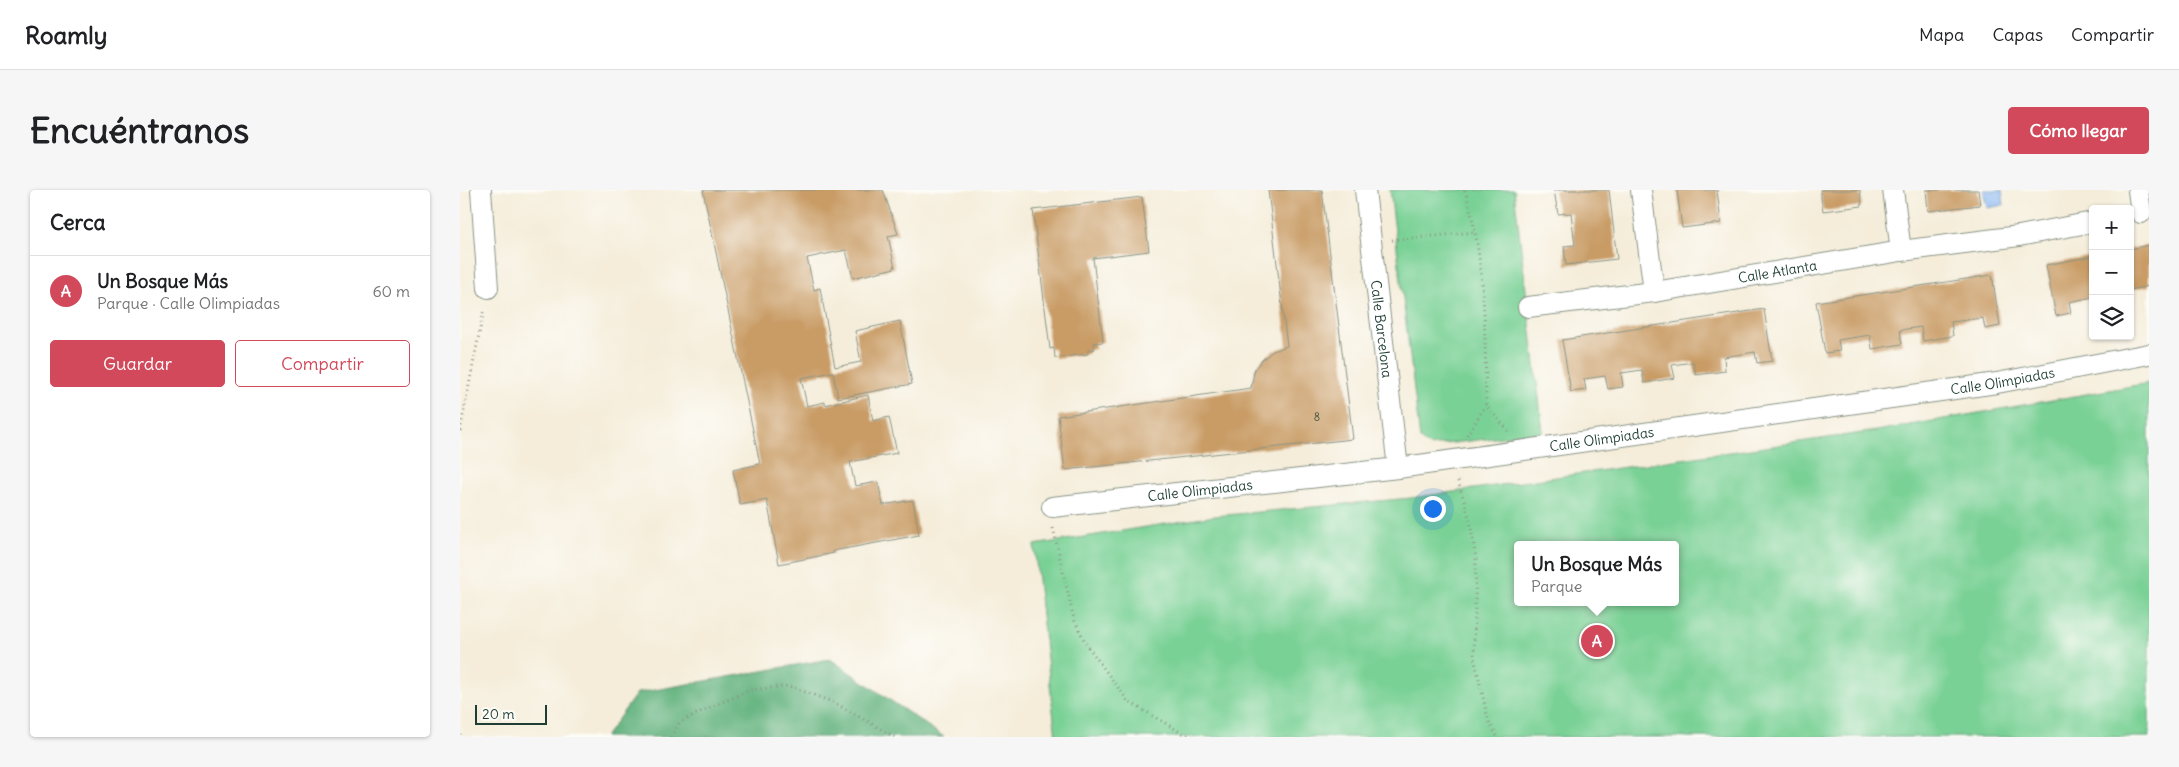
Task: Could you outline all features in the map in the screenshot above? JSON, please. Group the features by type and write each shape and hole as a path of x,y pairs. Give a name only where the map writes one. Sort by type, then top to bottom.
{"street":[{"path":"481,190 488,288"},
{"name":"Calle Barcelona","path":"1365,190 1398,468"},
{"path":"1641,190 1654,292"},
{"path":"1893,190 1901,251"},
{"path":"2138,190 2140,213"},
{"name":"Calle Atlanta","path":"1528,307 1654,292 1901,251 2019,236 2089,223"},
{"name":"Calle Olimpiadas","path":"1052,507 1398,468 1997,382 2149,354"}],"path":[{"path":"1465,190 1479,243 1485,312 1486,405 1452,460 1470,521 1476,559 1474,657 1488,719 1497,737"},
{"path":"1371,242 1476,232"},
{"path":"460,431 488,288"},
{"path":"1486,405 1525,450"},
{"path":"1052,507 1053,526 1074,619 1086,644 1128,701 1180,732 1193,737"},
{"path":"670,737 679,723 750,690 789,686 833,702 895,737"}],"green space":[{"path":"1390,190 1514,190 1543,432 1429,446 1420,439"},
{"path":"2149,383 2149,737 1056,737 1034,545 1215,516 1411,498 1876,431"},
{"path":"830,659 944,737 605,737 637,693"}],"water":[{"path":"1983,190 2002,190 2004,205 1987,208"}],"building":[{"path":"703,190 883,190 898,234 888,236 895,268 853,278 846,250 807,258 814,290 820,288 835,367 861,362 855,331 900,321 912,384 838,398 833,372 801,378 807,406 825,402 825,405 868,395 873,421 889,417 897,453 850,462 855,486 878,482 883,505 913,500 919,535 833,551 834,553 779,564 767,500 740,505 733,470 760,464"},
{"path":"1268,190 1322,190 1353,439 1065,470 1058,416 1251,388 1255,368 1273,351 1287,346"},
{"path":"1554,190 1609,190 1617,259 1566,265 1564,246 1575,245 1571,213 1558,214"},
{"path":"1677,190 1717,190 1721,223 1682,228"},
{"path":"1820,190 1860,190 1862,206 1823,211"},
{"path":"1926,190 1978,190 1980,205 1928,211"},
{"path":"1142,197 1149,251 1093,258 1103,342 1094,343 1095,349 1088,350 1088,354 1055,358 1054,348 1050,349 1033,210"},
{"path":"2149,245 2149,286 2134,289 2134,250 2134,248"},
{"path":"2089,257 2089,298 2069,302 2071,313 2056,316 2046,265"},
{"path":"1992,275 2000,326 1985,329 1983,318 1951,322 1953,336 1923,341 1921,327 1900,330 1902,344 1872,349 1870,335 1838,340 1840,351 1825,353 1816,302"},
{"path":"1764,309 1772,361 1757,363 1755,352 1724,357 1725,371 1696,375 1693,362 1672,365 1675,378 1644,383 1642,370 1621,373 1623,387 1608,389 1605,376 1584,379 1586,390 1571,392 1562,340"}],"place":[{"name":"Un Bosque Más","path":"1597,641"}]}
